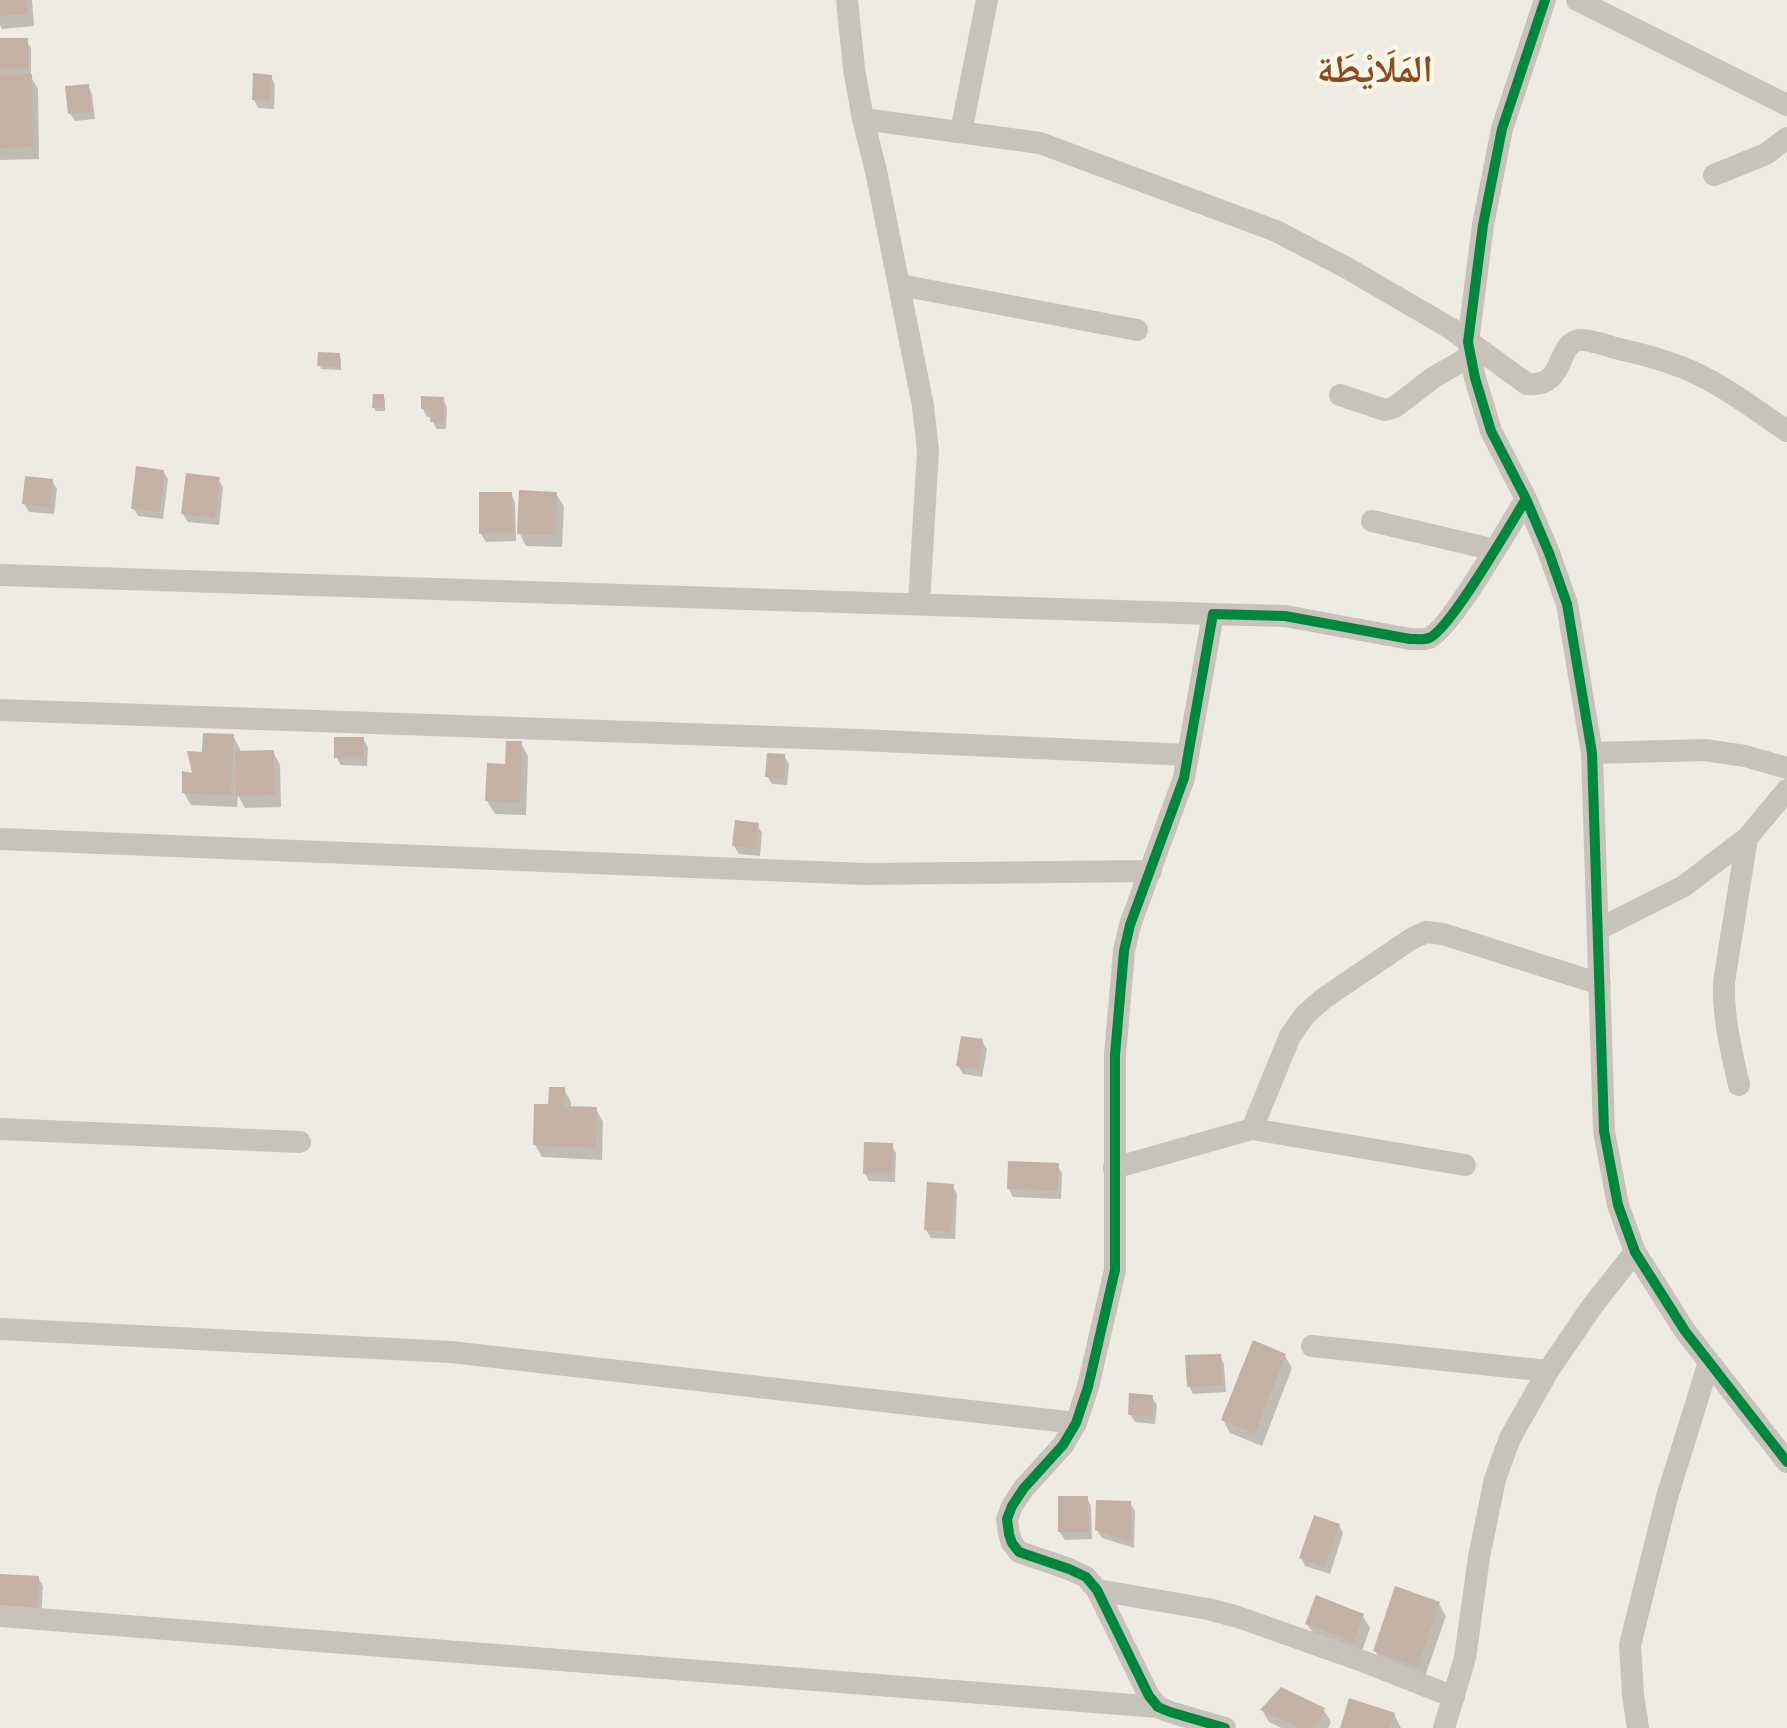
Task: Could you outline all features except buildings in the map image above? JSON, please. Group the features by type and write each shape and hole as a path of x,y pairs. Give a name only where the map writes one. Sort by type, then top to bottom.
{"street":[{"path":"847,0 863,119 923,406 928,450 919,603"},
{"path":"961,132 987,0"},
{"path":"1545,0 1502,129 1483,225 1469,349 1491,431 1526,499 1567,604 1592,753 1604,1131 1618,1205 1635,1252 1685,1331 1787,1462"},
{"path":"1577,0 1787,105"},
{"path":"863,119 1040,143 1276,231 1450,328 1469,349 1527,384 1539,385 1553,376 1571,344 1579,340 1630,351 1694,372 1787,431"},
{"path":"1714,175 1766,154 1787,138"},
{"path":"900,285 1137,330"},
{"path":"1340,395 1385,410 1395,407 1469,349"},
{"path":"0,575 1285,616 1410,639 1428,639 1448,620 1526,499"},
{"path":"1372,521 1495,550"},
{"path":"1158,1707 1149,1696 1097,1590 1086,1577 1019,1552 1012,1543 1007,1519 1024,1488 1063,1445 1076,1423 1088,1387 1115,1270 1115,1055 1124,951 1130,925 1184,778 1213,614"},
{"path":"0,710 861,740 1188,755"},
{"path":"1592,753 1705,750 1745,756 1787,768"},
{"path":"1599,929 1684,886 1747,838 1787,790"},
{"path":"1739,1085 1723,1006 1724,982 1747,838"},
{"path":"0,839 865,874 1151,871"},
{"path":"1252,1129 1290,1036 1305,1015 1323,999 1426,932 1443,934 1600,984"},
{"path":"0,1129 300,1142"},
{"path":"1114,1168 1252,1129 1465,1165"},
{"path":"1444,1728 1465,1658 1479,1557 1495,1479 1510,1438 1548,1371 1593,1305 1635,1252"},
{"path":"0,1329 451,1352 1076,1423"},
{"path":"1312,1346 1548,1371"},
{"path":"1638,1728 1630,1645 1667,1497 1709,1362"},
{"path":"1097,1590 1238,1617 1454,1697"},
{"path":"0,1616 1158,1707 1225,1728"}],"cycle path":[{"path":"1545,0 1502,129 1483,225 1468,342 1491,431 1526,499 1567,604 1592,753 1604,1131 1618,1205 1635,1252 1685,1331 1787,1462"},
{"path":"1225,1728 1158,1707 1149,1696 1097,1590 1086,1577 1019,1552 1012,1543 1007,1519 1024,1488 1063,1445 1076,1423 1088,1387 1115,1270 1115,1055 1124,951 1130,925 1184,778 1213,614 1285,616 1410,639 1429,638 1439,631 1465,597 1526,499"}],"district":[{"name":"المَلَايْطَة","path":"1375,71"}]}
